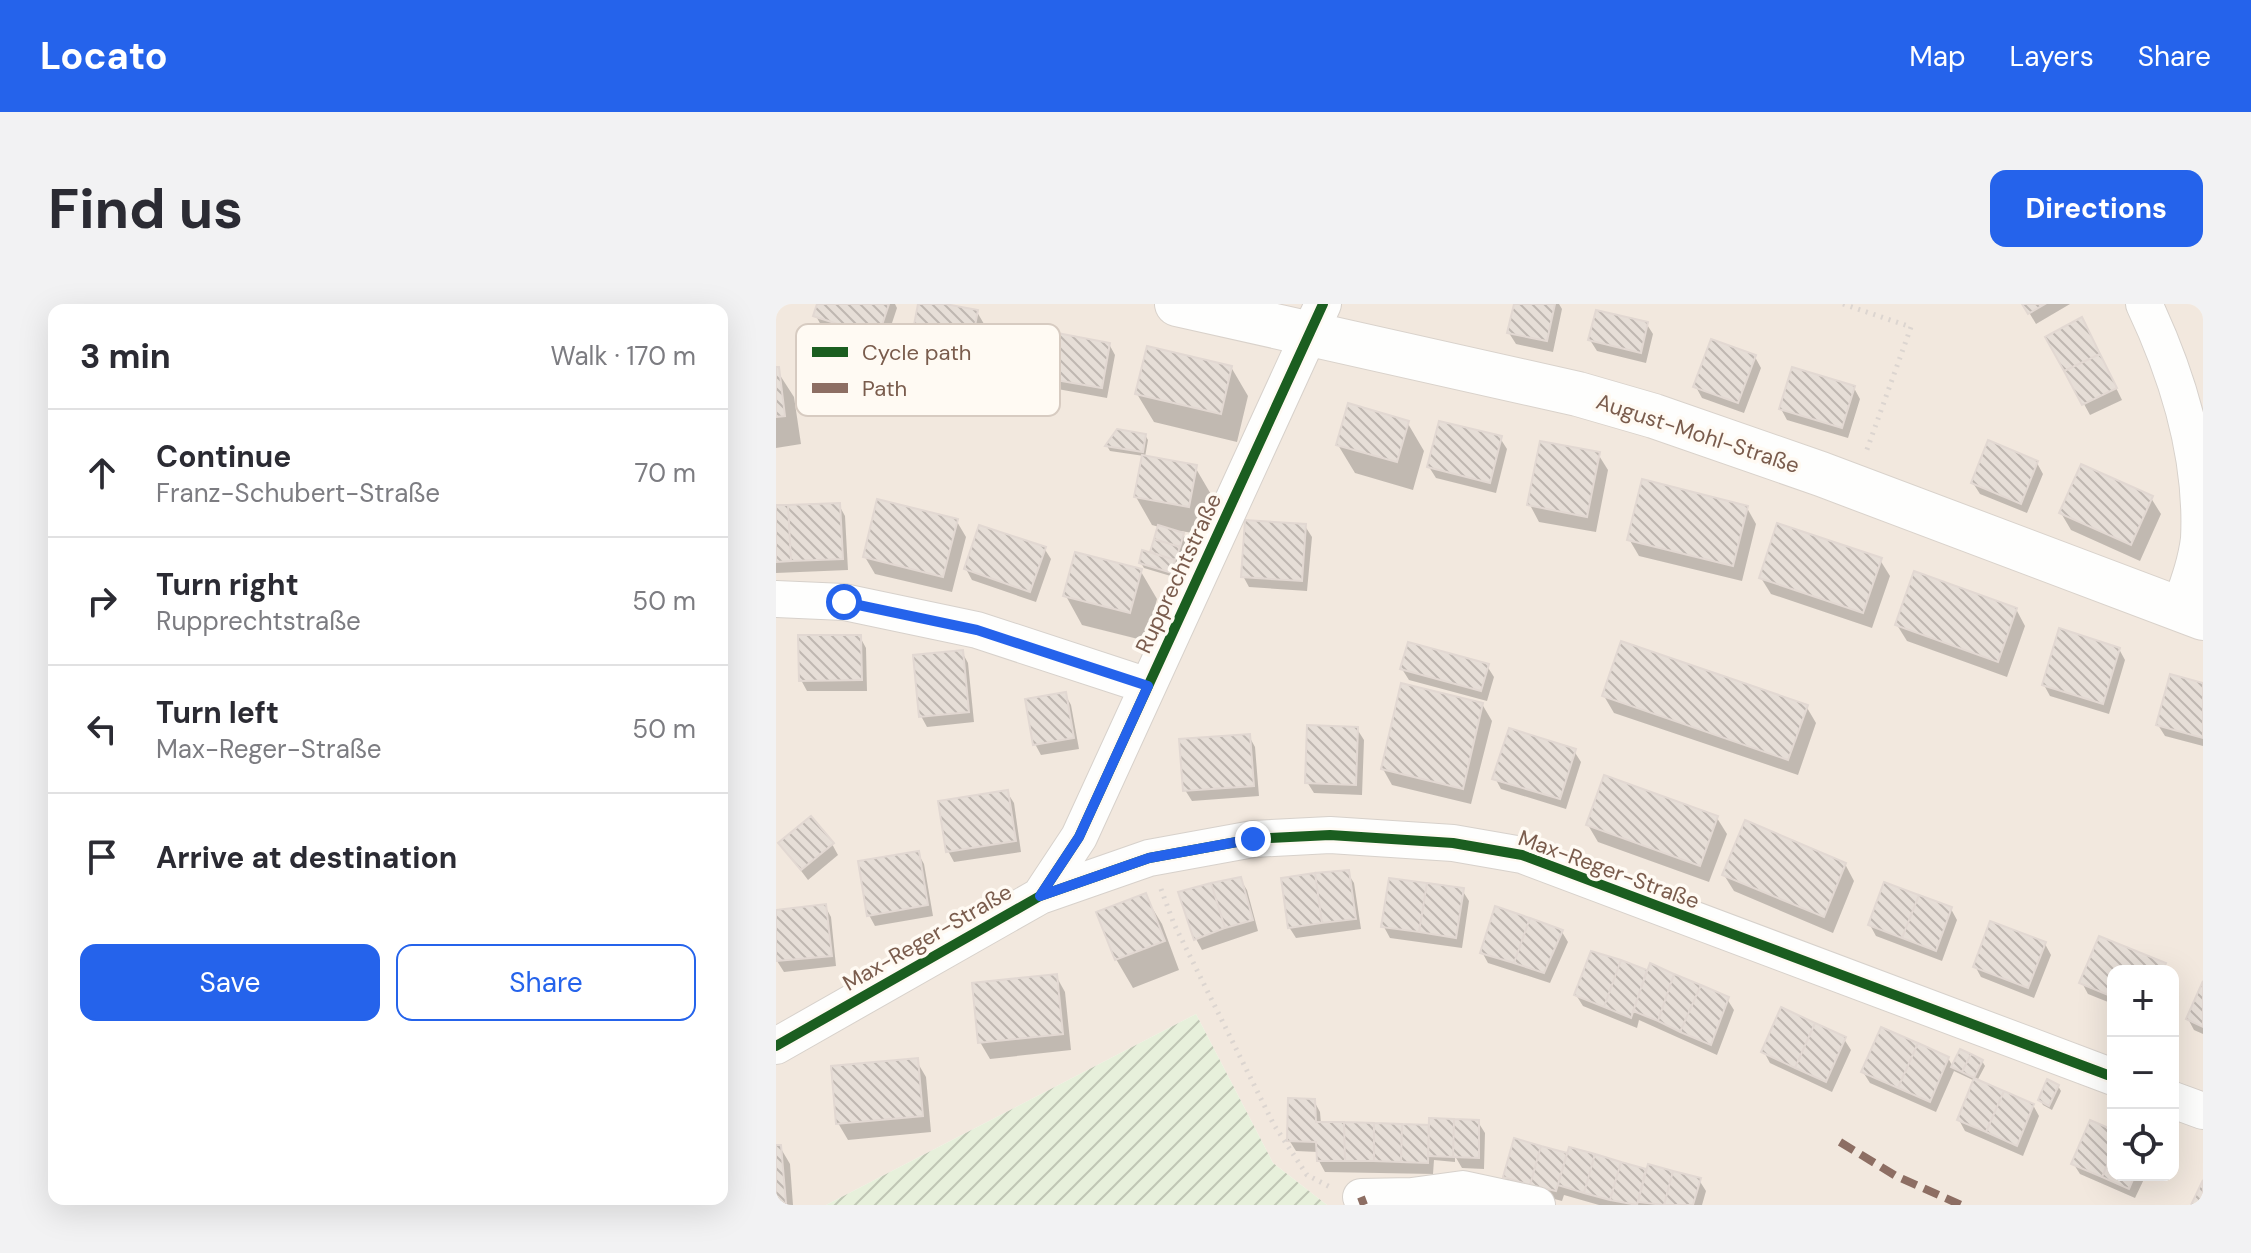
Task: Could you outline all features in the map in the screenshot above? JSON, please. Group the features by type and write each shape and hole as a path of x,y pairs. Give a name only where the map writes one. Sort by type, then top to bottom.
{"main road":[{"name":"August-Mohl-Straße","path":"1177,304 1316,320 1593,398 1735,443 2191,614"}],"street":[{"path":"2144,304 2181,390 2199,477 2199,539 2191,614"},
{"name":"Rupprechtstraße","path":"1040,896 1079,837 1316,320"},
{"path":"776,599 844,602 977,630 1148,686"},
{"name":"Max-Reger-Straße","path":"776,1046 1040,896 1149,858 1253,839 1330,835 1453,843 1522,855 2107,1075"},
{"path":"2179,1102 2203,1111"},
{"path":"1361,1197 1412,1196 1463,1189 1537,1205"}],"path":[{"path":"1843,304 1911,327 1853,486"},
{"path":"1174,924 1274,1125 1307,1175 1334,1189 1361,1197"}],"shaded area":[{"path":"776,304 2203,304 2203,1205 1327,1205 1273,1163 1196,1014 826,1205 776,1205"}],"green space":[{"path":"1196,1014 1273,1163 1327,1205 826,1205"}],"building":[{"path":"817,304 889,304 882,324 838,324 813,316"},
{"path":"918,304 945,304 978,310 975,324 914,324"},
{"path":"1514,304 1555,304 1547,341 1507,333"},
{"path":"2022,304 2045,304 2028,314"},
{"path":"1596,310 1648,322 1641,353 1588,340"},
{"path":"2082,317 2100,354 2064,371 2045,337"},
{"path":"1060,334 1110,343 1102,388 1060,381"},
{"path":"1711,339 1756,355 1738,403 1693,387"},
{"path":"1147,346 1232,366 1221,414 1135,394"},
{"path":"2100,354 2117,388 2082,405 2064,371"},
{"path":"776,367 779,367 785,416 776,417"},
{"path":"1792,367 1855,386 1842,428 1779,409"},
{"path":"1348,403 1409,421 1397,462 1336,445"},
{"path":"1439,421 1502,436 1490,483 1427,467"},
{"path":"1117,429 1146,434 1143,452 1105,446"},
{"path":"1988,440 2038,461 2021,504 1971,483"},
{"path":"1540,441 1600,452 1587,517 1527,505"},
{"path":"1142,455 1197,465 1189,507 1134,497"},
{"path":"2081,464 2153,496 2131,545 2059,513"},
{"path":"1642,479 1748,506 1733,566 1627,540"},
{"path":"877,499 958,519 943,577 863,557"},
{"path":"840,503 843,559 791,561 788,505"},
{"path":"776,505 788,505 791,561 776,562"},
{"path":"1245,520 1306,524 1302,581 1241,577"},
{"path":"1777,523 1882,558 1863,613 1759,578"},
{"path":"979,525 1046,547 1030,592 964,569"},
{"path":"1158,525 1184,533 1180,547 1154,539"},
{"path":"1154,539 1180,547 1175,560 1150,552"},
{"path":"1142,550 1175,560 1172,573 1139,563"},
{"path":"1075,552 1142,569 1130,613 1063,596"},
{"path":"1914,571 2017,608 1998,662 1895,625"},
{"path":"2059,628 2120,648 2103,704 2042,685"},
{"path":"798,635 861,635 862,680 799,681"},
{"path":"1621,641 1808,705 1788,760 1602,696"},
{"path":"1408,642 1489,664 1481,691 1400,669"},
{"path":"963,650 969,712 919,717 913,655"},
{"path":"2170,674 2203,683 2203,738 2156,725"},
{"path":"1401,683 1483,703 1463,789 1381,769"},
{"path":"1066,692 1074,738 1033,745 1025,699"},
{"path":"1307,725 1358,727 1356,785 1305,783"},
{"path":"1509,728 1576,749 1560,799 1492,779"},
{"path":"1250,734 1254,786 1183,791 1179,739"},
{"path":"1604,775 1718,816 1700,866 1586,825"},
{"path":"1008,790 1016,841 946,852 938,801"},
{"path":"811,816 834,843 801,870 778,843"},
{"path":"1745,820 1846,863 1824,917 1722,875"},
{"path":"919,851 928,905 867,916 858,861"},
{"path":"1349,870 1356,919 1322,923 1315,873"},
{"path":"1315,873 1322,923 1288,928 1281,878"},
{"path":"1241,877 1253,920 1225,928 1211,883"},
{"path":"1389,878 1427,883 1419,932 1381,927"},
{"path":"1884,882 1919,895 1902,938 1868,925"},
{"path":"1211,883 1225,928 1194,940 1178,892"},
{"path":"1427,883 1464,888 1456,938 1419,932"},
{"path":"1146,893 1165,941 1115,960 1096,912"},
{"path":"1919,895 1952,907 1936,951 1902,938"},
{"path":"826,904 832,956 776,961 776,910"},
{"path":"1495,906 1530,918 1514,963 1480,953"},
{"path":"1530,918 1563,930 1544,973 1514,963"},
{"path":"1990,921 2046,942 2028,988 1973,967"},
{"path":"2099,936 2166,963 2107,965 2107,995 2079,983"},
{"path":"1591,951 1621,960 1604,1007 1574,995"},
{"path":"1621,960 1647,970 1631,1018 1604,1007"},
{"path":"1650,963 1674,974 1658,1021 1633,1011"},
{"path":"1057,974 1063,1034 978,1043 972,983"},
{"path":"1674,974 1701,985 1680,1032 1658,1021"},
{"path":"2203,981 2203,1027 2186,1019"},
{"path":"1701,985 1729,997 1711,1045 1680,1032"},
{"path":"1781,1007 1815,1023 1795,1068 1761,1052"},
{"path":"1815,1023 1846,1037 1826,1082 1795,1068"},
{"path":"1881,1027 1918,1043 1898,1088 1861,1072"},
{"path":"1918,1043 1949,1057 1930,1102 1898,1088"},
{"path":"1960,1049 1971,1054 1962,1072 1951,1067"},
{"path":"1971,1054 1983,1060 1974,1078 1962,1072"},
{"path":"918,1058 923,1116 836,1124 831,1066"},
{"path":"1974,1078 2004,1091 1986,1132 1957,1120"},
{"path":"2047,1079 2059,1085 2049,1106 2038,1100"},
{"path":"2004,1091 2034,1104 2017,1146 1986,1132"},
{"path":"1288,1098 1315,1099 1316,1122 1344,1122 1345,1161 1317,1161 1316,1142 1287,1141"},
{"path":"1429,1118 1454,1119 1453,1157 1428,1156"},
{"path":"1454,1119 1479,1120 1479,1158 1453,1157"},
{"path":"2090,1120 2107,1127 2107,1165 2102,1177 2071,1164"},
{"path":"1344,1122 1374,1123 1374,1161 1345,1161"},
{"path":"1374,1123 1402,1124 1401,1162 1374,1161"},
{"path":"1402,1124 1429,1125 1428,1163 1401,1162"},
{"path":"1514,1138 1541,1146 1530,1185 1503,1177"},
{"path":"776,1145 781,1145 786,1203 776,1204"},
{"path":"1541,1146 1567,1153 1556,1191 1530,1185"},
{"path":"1569,1147 1595,1154 1584,1193 1558,1185"},
{"path":"1595,1154 1621,1162 1610,1200 1584,1193"},
{"path":"1621,1162 1646,1169 1637,1205 1610,1200"},
{"path":"1648,1164 1673,1171 1664,1205 1638,1202"},
{"path":"1673,1171 1701,1178 1693,1205 1664,1205"},
{"path":"2203,1180 2203,1205 2191,1205"},
{"path":"2111,1181 2132,1181 2129,1189"}],"marked path":[{"path":"1840,1142 1896,1176 1961,1205"},
{"path":"1361,1197 1364,1205"}],"cycle path":[{"path":"1040,896 1079,837 1323,304"},
{"path":"776,1046 1040,896 1149,858 1253,839 1330,835 1453,843 1522,855 2107,1075"}],"route":[{"path":"844,602 977,630 1148,686 1079,837 1040,896 1149,858 1253,839"}]}
